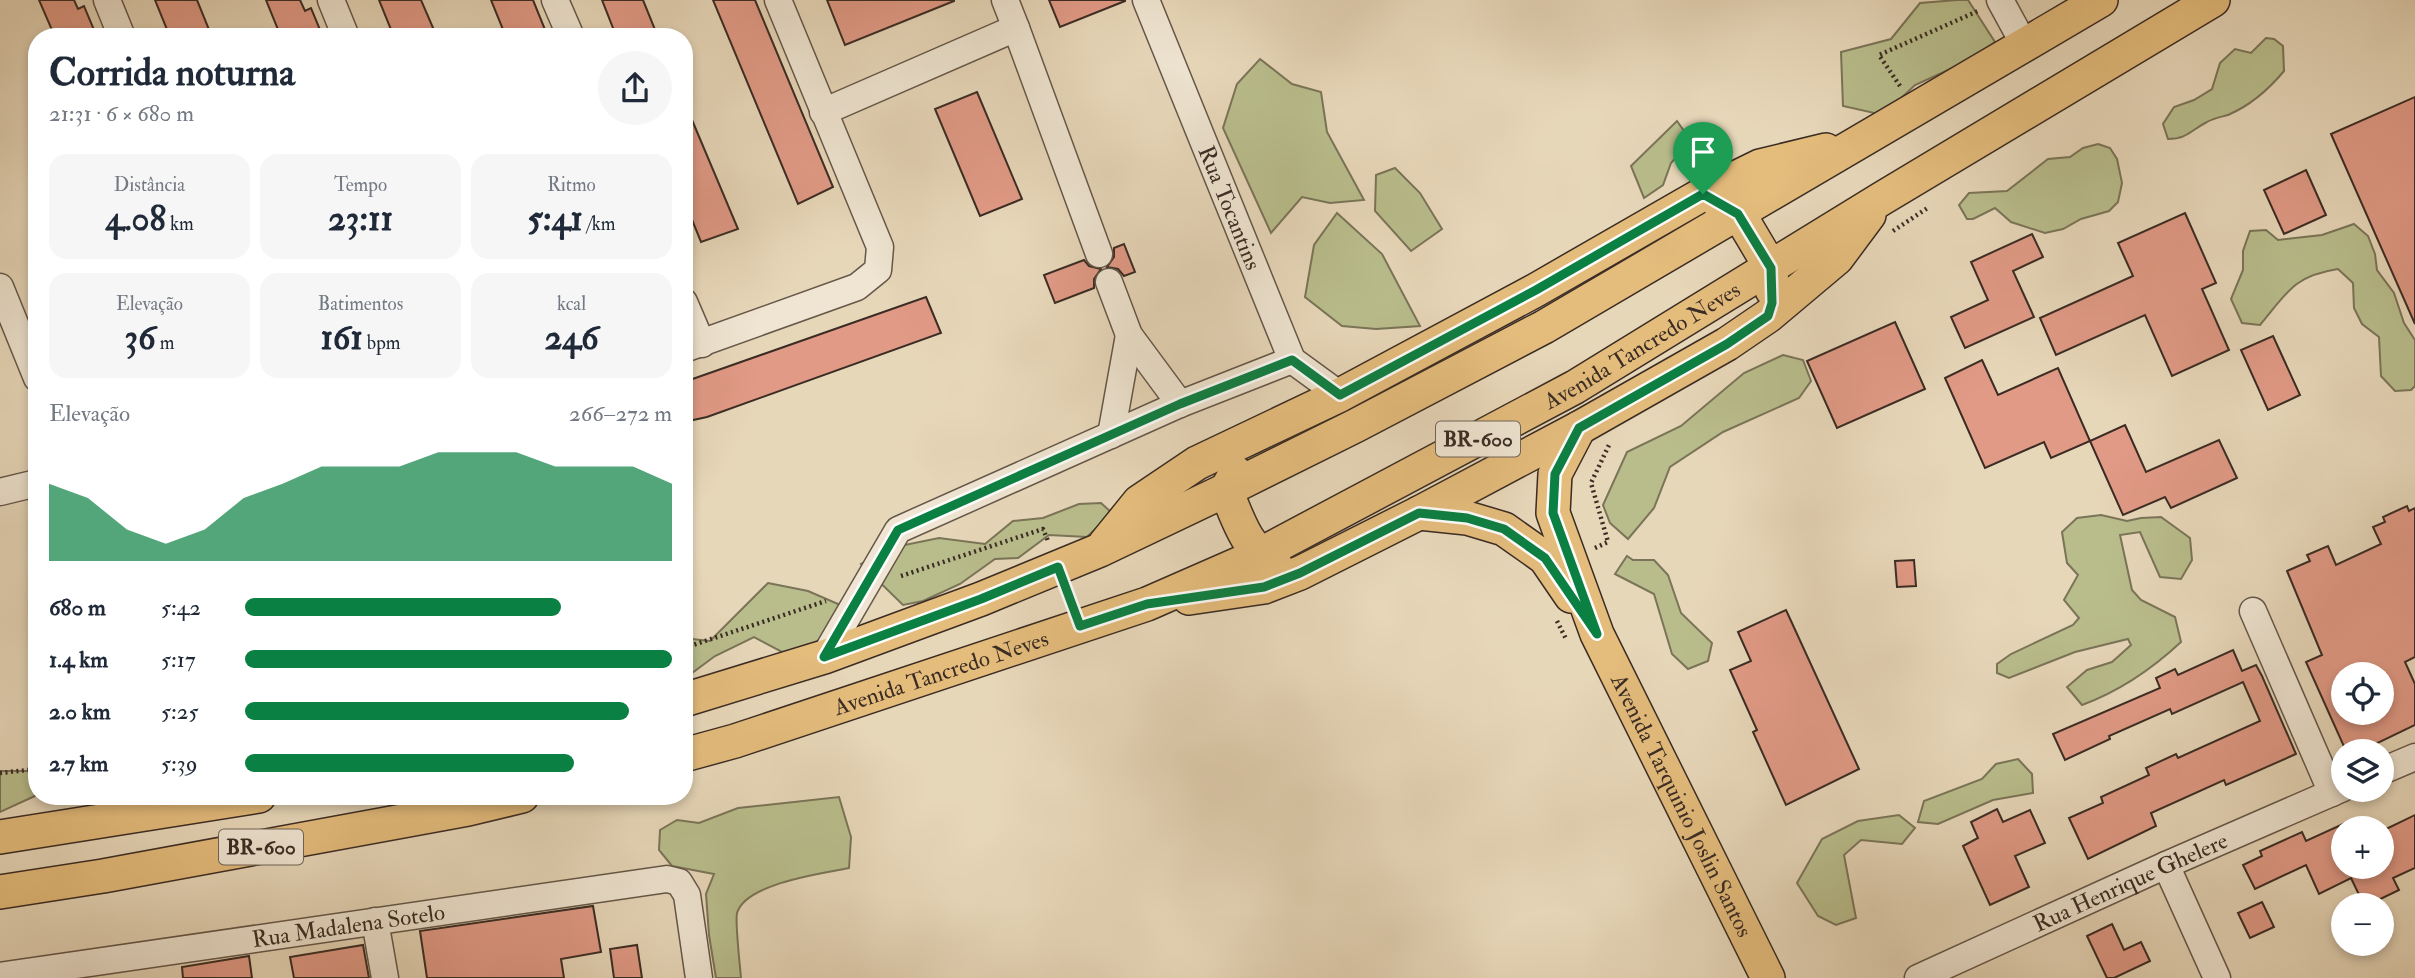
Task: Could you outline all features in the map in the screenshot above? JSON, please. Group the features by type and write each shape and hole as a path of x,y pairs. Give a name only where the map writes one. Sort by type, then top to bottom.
{"main road":[{"name":"BR-600","path":"693,697 824,657 981,599 1100,550 1226,490 1544,327 2101,0"},
{"name":"Avenida Tancredo Neves","path":"693,752 747,737 1147,604 1259,555 1575,387 1881,198 2213,0"},
{"path":"1100,550 1139,502 1197,463 1340,395 1536,290 1703,194 1760,166 1856,143"},
{"path":"1703,194 1738,214 1771,268 1772,303 1768,316"},
{"path":"1147,604 1264,587 1300,573 1579,428 1727,344 1768,316 1837,258 1881,198"},
{"path":"1280,425 1255,448 1226,490 1241,529 1259,555 1275,566 1300,573"},
{"name":"Avenida Tarquinio Joslin Santos","path":"1579,428 1555,474 1553,513 1582,639"},
{"name":"Avenida Tarquinio Joslin Santos","path":"1419,513 1467,518 1504,529 1545,558 1582,639 1768,978"},
{"name":"BR-600","path":"0,837 202,805"},
{"name":"BR-600","path":"0,892 103,876 482,805"}],"street":[{"path":"107,0 118,28"},
{"path":"331,0 342,28"},
{"path":"555,0 567,28"},
{"path":"693,346 857,288 878,270 880,247 778,0"},
{"path":"1005,0 1099,254"},
{"name":"Rua Tocantins","path":"1146,0 1292,360"},
{"path":"2000,0 2025,46"},
{"path":"824,112 1016,28"},
{"path":"1109,282 1129,335 1180,404"},
{"path":"0,287 28,356"},
{"path":"1111,435 1129,335"},
{"path":"824,657 898,530 1180,404 1292,360 1340,395"},
{"path":"0,492 28,485"},
{"path":"2253,611 2331,776"},
{"path":"2394,766 2415,757"},
{"name":"Rua Henrique Ghelere","path":"1917,978 2166,865 2331,794"},
{"path":"2166,865 2217,978"},
{"name":"Rua Madalena Sotelo","path":"0,976 667,879 679,882 687,895 699,978"},
{"path":"375,921 384,978"}],"path":[{"path":"693,645 1044,529 1058,567"},
{"path":"1555,618 1582,639"},
{"path":"0,773 28,770"}],"green space":[{"path":"1968,0 1995,42 1970,60 1915,85 1883,115 1843,106 1841,52 1891,39 1920,3"},
{"path":"2266,38 2274,39 2283,46 2284,71 2272,84 2236,111 2210,121 2184,136 2168,139 2163,124 2174,107 2194,100 2212,89 2220,63 2235,49 2251,53"},
{"path":"1260,59 1292,84 1321,92 1327,132 1364,200 1330,203 1302,197 1271,233 1223,128 1237,84"},
{"path":"1677,121 1691,141 1671,163 1663,185 1644,198 1631,166"},
{"path":"2098,144 2110,148 2117,159 2122,183 2118,202 2109,211 2045,233 2011,222 1995,208 1973,219 1967,219 1959,205 1969,193 2007,191 2048,159 2070,157 2083,148"},
{"path":"1395,168 1420,193 1442,229 1411,251 1375,211 1376,175"},
{"path":"1337,213 1382,254 1420,326 1376,329 1342,326 1305,297 1314,245"},
{"path":"2354,224 2368,236 2375,254 2377,270 2394,293 2404,323 2415,340 2415,386 2411,390 2395,391 2381,376 2379,337 2362,324 2354,308 2353,283 2338,269 2301,281 2285,295 2260,325 2242,323 2231,299 2243,270 2243,251 2250,231 2266,230 2278,240 2322,235"},
{"path":"1783,355 1803,360 1811,381 1799,398 1723,432 1670,467 1654,508 1628,539 1610,523 1603,505 1627,452 1681,426 1744,373"},
{"path":"1101,503 1112,513 1087,537 1049,535 1018,558 995,559 960,584 923,601 903,605 861,564 890,548 939,538 985,544 1013,521 1043,518 1079,504"},
{"path":"2101,515 2127,521 2161,517 2190,538 2192,560 2181,579 2160,577 2140,532 2120,535 2132,590 2141,600 2175,617 2181,642 2135,678 2082,705 2067,687 2087,670 2112,662 2131,645 2128,639 2075,652 2009,678 1997,673 1997,664 2011,654 2073,625 2079,618 2064,600 2078,575 2067,563 2062,532 2077,518"},
{"path":"1627,556 1633,560 1654,560 1668,575 1681,613 1712,643 1708,661 1688,669 1672,654 1654,594 1615,574"},
{"path":"768,583 808,591 845,607 821,647 782,652 754,637 715,656 693,672 693,639 710,641"},
{"path":"2018,759 2032,774 2033,793 1993,800 1938,824 1918,822 1924,801 1982,779 1996,764"},
{"path":"0,771 28,771 28,799 0,812"},
{"path":"839,797 851,837 849,868 769,887 743,903 737,913 741,978 716,978 706,894 714,874 672,866 659,850 660,830 677,820 699,823 738,808"},
{"path":"1899,815 1915,828 1902,844 1861,840 1844,855 1856,918 1836,925 1818,916 1797,883 1822,839 1858,821"}],"building":[{"path":"39,0 74,0 78,9 84,6 93,28 51,28"},
{"path":"155,0 197,0 208,28 166,28"},
{"path":"266,0 300,0 305,11 311,8 319,28 277,28"},
{"path":"379,0 421,0 433,28 390,28"},
{"path":"491,0 533,0 544,28 502,28"},
{"path":"602,0 643,0 654,28 613,28"},
{"path":"713,0 755,0 833,187 798,204"},
{"path":"827,0 954,0 954,1 845,45"},
{"path":"1049,0 1125,0 1125,1 1060,27"},
{"path":"977,92 1022,199 980,216 935,109"},
{"path":"2415,97 2415,324 2331,134"},
{"path":"693,122 738,229 701,242 693,222"},
{"path":"2306,170 2326,215 2284,234 2264,190"},
{"path":"2185,213 2216,283 2202,289 2229,350 2172,376 2145,315 2056,355 2040,318 2133,276 2118,243"},
{"path":"2032,234 2043,257 2013,271 2034,317 1965,348 1951,317 1988,300 1971,262"},
{"path":"1124,244 1135,272 1124,276 1118,269 1107,267 1114,257 1114,248"},
{"path":"1084,260 1089,266 1101,269 1094,279 1094,288 1055,303 1044,275"},
{"path":"926,297 941,333 693,420 693,379"},
{"path":"1895,322 1925,389 1837,428 1807,361"},
{"path":"2273,336 2300,395 2268,410 2241,350"},
{"path":"1982,360 1998,395 2058,368 2090,441 2051,458 2044,442 1985,468 1945,378"},
{"path":"2125,425 2146,472 2219,440 2237,478 2171,508 2165,497 2123,515 2090,441"},
{"path":"2407,506 2409,511 2415,508 2415,657 2405,662 2415,684 2415,725 2386,739 2341,739 2334,725 2394,725 2394,662 2331,662 2331,718 2306,662 2322,655 2287,571 2310,561 2307,555 2328,546 2336,565 2381,544 2373,527 2385,522 2383,517"},
{"path":"1914,560 1916,586 1897,587 1895,561"},
{"path":"1786,610 1859,769 1786,805 1753,732 1757,730 1730,670 1751,661 1738,632"},
{"path":"2233,650 2242,671 2256,665 2296,754 2226,785 2224,780 2151,813 2156,826 2088,859 2069,818 2103,803 2101,797 2149,775 2146,768 2176,754 2178,758 2260,721 2243,682 2172,714 2170,709 2109,736 2110,739 2065,760 2053,734 2160,688 2156,678 2175,669 2178,675"},
{"path":"1997,809 2003,822 2030,810 2045,843 2015,856 2029,887 1990,905 1963,846 1978,838 1971,822"},
{"path":"2415,815 2415,868 2394,878 2394,825"},
{"path":"2331,830 2331,879 2349,879 2319,894 2306,865 2255,889 2243,865 2262,856 2260,851 2302,832 2306,841"},
{"path":"2351,879 2394,879 2399,890 2393,893 2358,893"},
{"path":"2262,902 2274,927 2250,938 2238,913"},
{"path":"593,906 601,952 561,959 564,978 427,978 420,931"},
{"path":"2112,924 2124,950 2141,942 2150,961 2114,978 2107,978 2087,936"},
{"path":"363,945 369,978 294,978 290,957"},
{"path":"637,945 642,978 614,978 610,949"},
{"path":"249,956 252,978 183,978 182,967"}],"route":[{"path":"1703,194 1738,214 1771,268 1772,303 1768,316 1727,344 1579,428 1555,474 1553,513 1597,634 1545,558 1504,529 1467,518 1419,513 1300,573 1264,587 1147,604 1080,626 1058,567 981,599 824,657 898,530 1180,404 1292,360 1340,395 1536,290 1703,194"}]}
